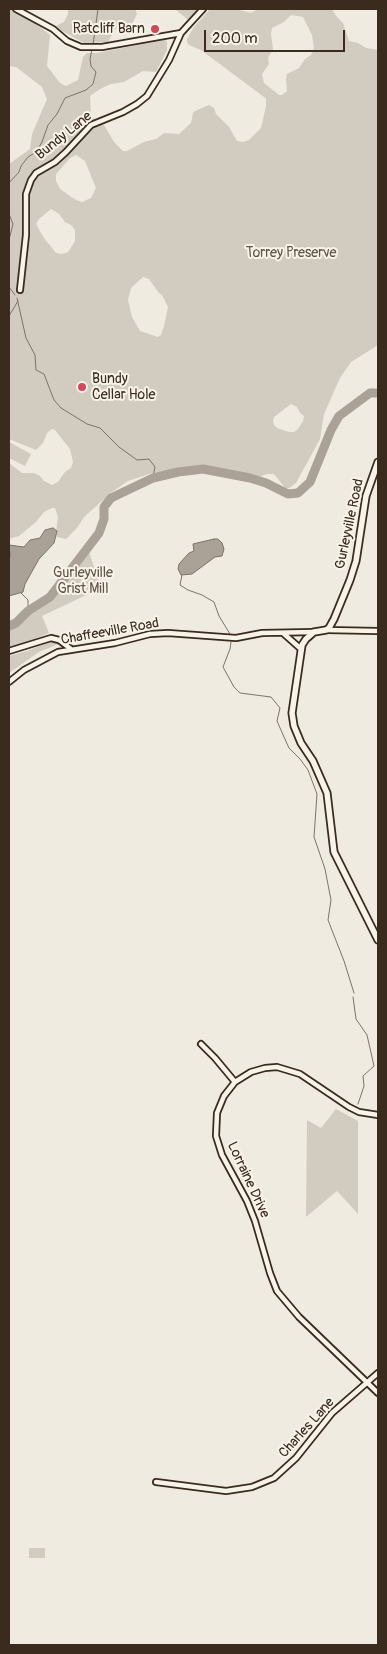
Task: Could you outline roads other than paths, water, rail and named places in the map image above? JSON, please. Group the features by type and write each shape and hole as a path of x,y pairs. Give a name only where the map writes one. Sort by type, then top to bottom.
{"street":[{"path":"16,9 53,29 67,41 81,47 102,47 181,33"},
{"name":"Bundy Lane","path":"20,290 26,235 26,194 31,180 36,173 55,162 66,152 91,125 123,112 147,96 169,60 181,33 203,9"},
{"name":"Gurleyville Road","path":"326,630 334,619 350,580 358,553 366,496 378,462"},
{"path":"378,630 326,630 314,632 303,642 293,704 294,726 327,793 334,852 378,940"},
{"path":"283,632 301,649"},
{"name":"Chaffeeville Road","path":"9,682 24,670 58,652 115,644 150,634 236,638 262,633 314,632"},
{"path":"9,651 51,638 58,640 71,649"},
{"path":"201,1044 216,1058 235,1082"},
{"name":"Lorraine Drive","path":"378,1115 359,1112 349,1107 300,1074 288,1069 277,1067 265,1068 251,1072 235,1082 224,1096 217,1113 216,1136 222,1156 247,1201 255,1221 277,1291 299,1318 378,1393"},
{"name":"Charles Lane","path":"156,1482 226,1491 252,1487 274,1478 296,1458 332,1413 378,1373"}],"waterway":[{"path":"93,45 98,9"},
{"path":"9,183 19,172 28,157 36,152 48,125 57,114 65,98 86,90 93,84 96,72 91,66 92,49"},
{"path":"9,214 13,224 9,240"},
{"path":"9,287 15,295"},
{"path":"17,298 26,338 35,355 36,370 44,374 54,400 61,408 87,424 100,428 119,447 137,460 149,459 155,467 153,477 133,487"},
{"path":"9,316 18,301"},
{"path":"9,626 16,623 28,611 50,597 99,533 104,519 104,507 111,498 153,478 203,469 250,478 266,483 288,494 298,493 310,482 331,430 339,416 370,393 378,393"},
{"path":"182,575 180,585 214,602 219,616 230,634"},
{"path":"21,593 28,600 28,611"},
{"path":"231,642 223,667 234,687 240,693 271,697 280,708 277,721 289,748 308,770 317,794 314,837 325,869 331,900 328,920 354,993"},
{"path":"353,997 356,1019 367,1035 374,1066 363,1076 364,1086 358,1104"}],"place":[{"name":"Ratcliff Barn","path":"155,29"},
{"name":"Bundy Cellar Hole","path":"82,387"}],"park label":[{"name":"Torrey Preserve","path":"291,253"},
{"name":"Gurleyville Grist Mill","path":"83,582"}]}
